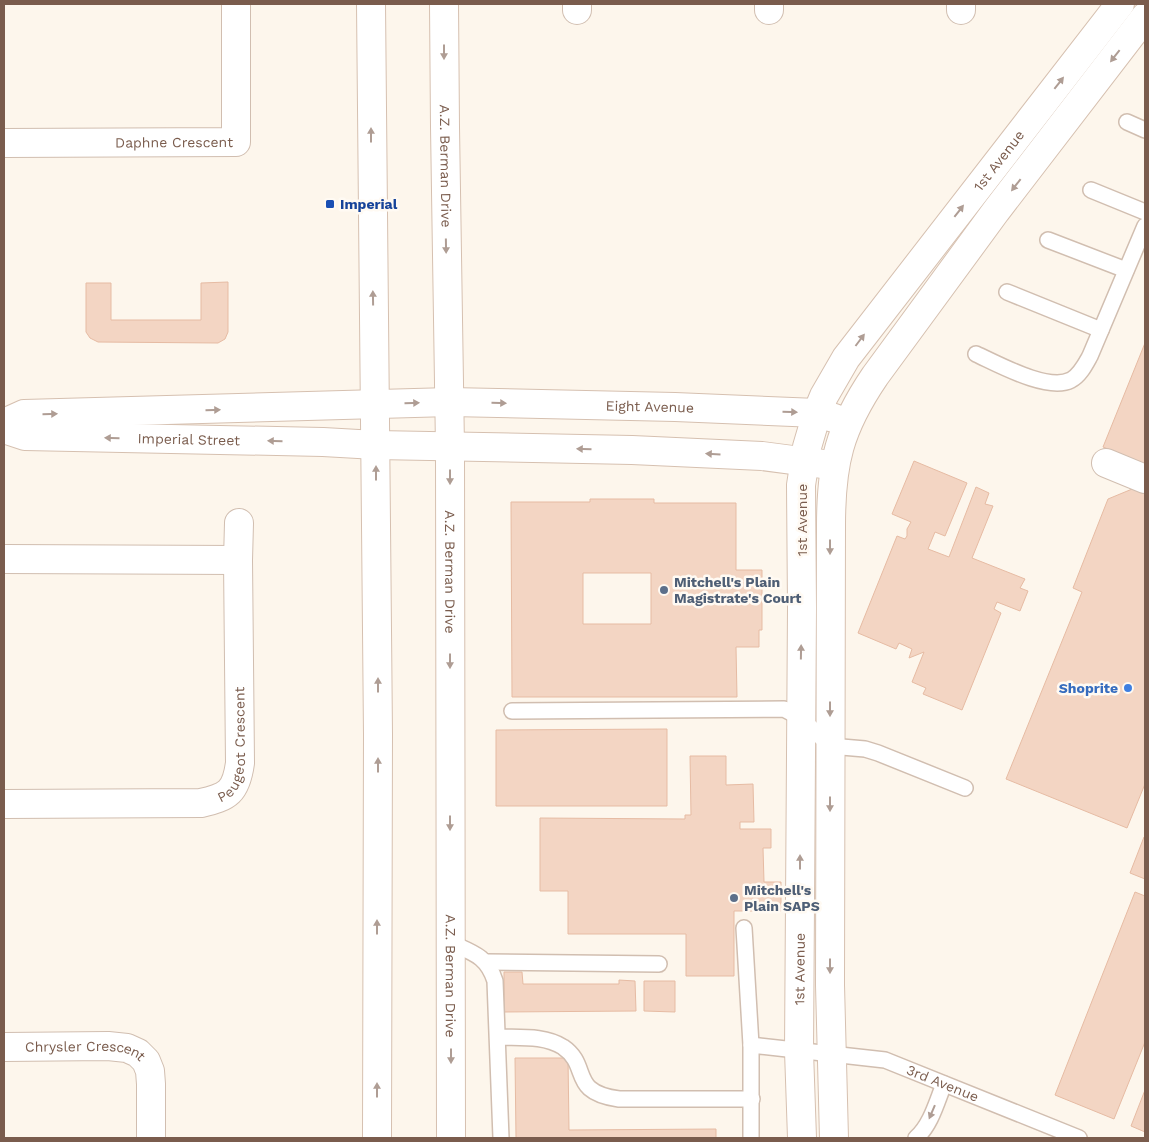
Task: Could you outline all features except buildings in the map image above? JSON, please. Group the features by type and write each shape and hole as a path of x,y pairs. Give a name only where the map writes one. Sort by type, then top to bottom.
{"street":[{"name":"Daphne Crescent","path":"4,143 236,142 236,4"},
{"path":"371,4 378,734 377,1138"},
{"name":"A.Z. Berman Drive","path":"444,4 450,402 451,1138"},
{"name":"1st Avenue","path":"802,1138 799,1051 801,498 804,461 817,413 824,396 846,358 1120,4"},
{"name":"1st Avenue","path":"834,1138 830,985 831,498 838,448 847,422 874,376 990,218 1145,17"},
{"name":"Eight Avenue","path":"375,405 450,402 675,407 817,413 847,422"},
{"name":"Imperial Street","path":"4,424 24,414 375,405"},
{"name":"Imperial Street","path":"4,429 24,436 450,446"},
{"path":"450,446 642,450 762,456 834,466"},
{"path":"1106,463 1145,479"},
{"name":"Peugeot Crescent","path":"4,804 201,803 219,799 231,791 238,775 240,763 239,523"},
{"path":"4,559 238,560"},
{"name":"Chrysler Crescent","path":"4,1047 108,1046 128,1048 138,1053 146,1061 150,1071 152,1138"}],"lane":[{"path":"1127,122 1145,130"},
{"path":"1091,190 1145,212"},
{"path":"976,354 1037,381 1051,384 1072,380 1090,356 1145,226"},
{"path":"1048,240 1126,270"},
{"path":"1007,292 1101,330"},
{"path":"512,711 784,709 800,718 830,746 865,749 878,753 965,788"},
{"path":"744,928 752,1099 751,1138"},
{"path":"450,943 487,962 659,964"},
{"path":"487,962 495,981 501,1138"},
{"path":"498,1037 540,1039 562,1047 573,1056 585,1083 593,1092 606,1097 619,1099 752,1099"},
{"name":"3rd Avenue","path":"750,1045 885,1060 1079,1138"},
{"path":"916,1138 922,1133 944,1084"}],"place":[{"name":"Imperial","path":"330,204"},
{"name":"Mitchell's Plain Magistrate's Court","path":"664,590"},
{"name":"Shoprite","path":"1128,688"},
{"name":"Mitchell's Plain SAPS","path":"734,898"}]}
